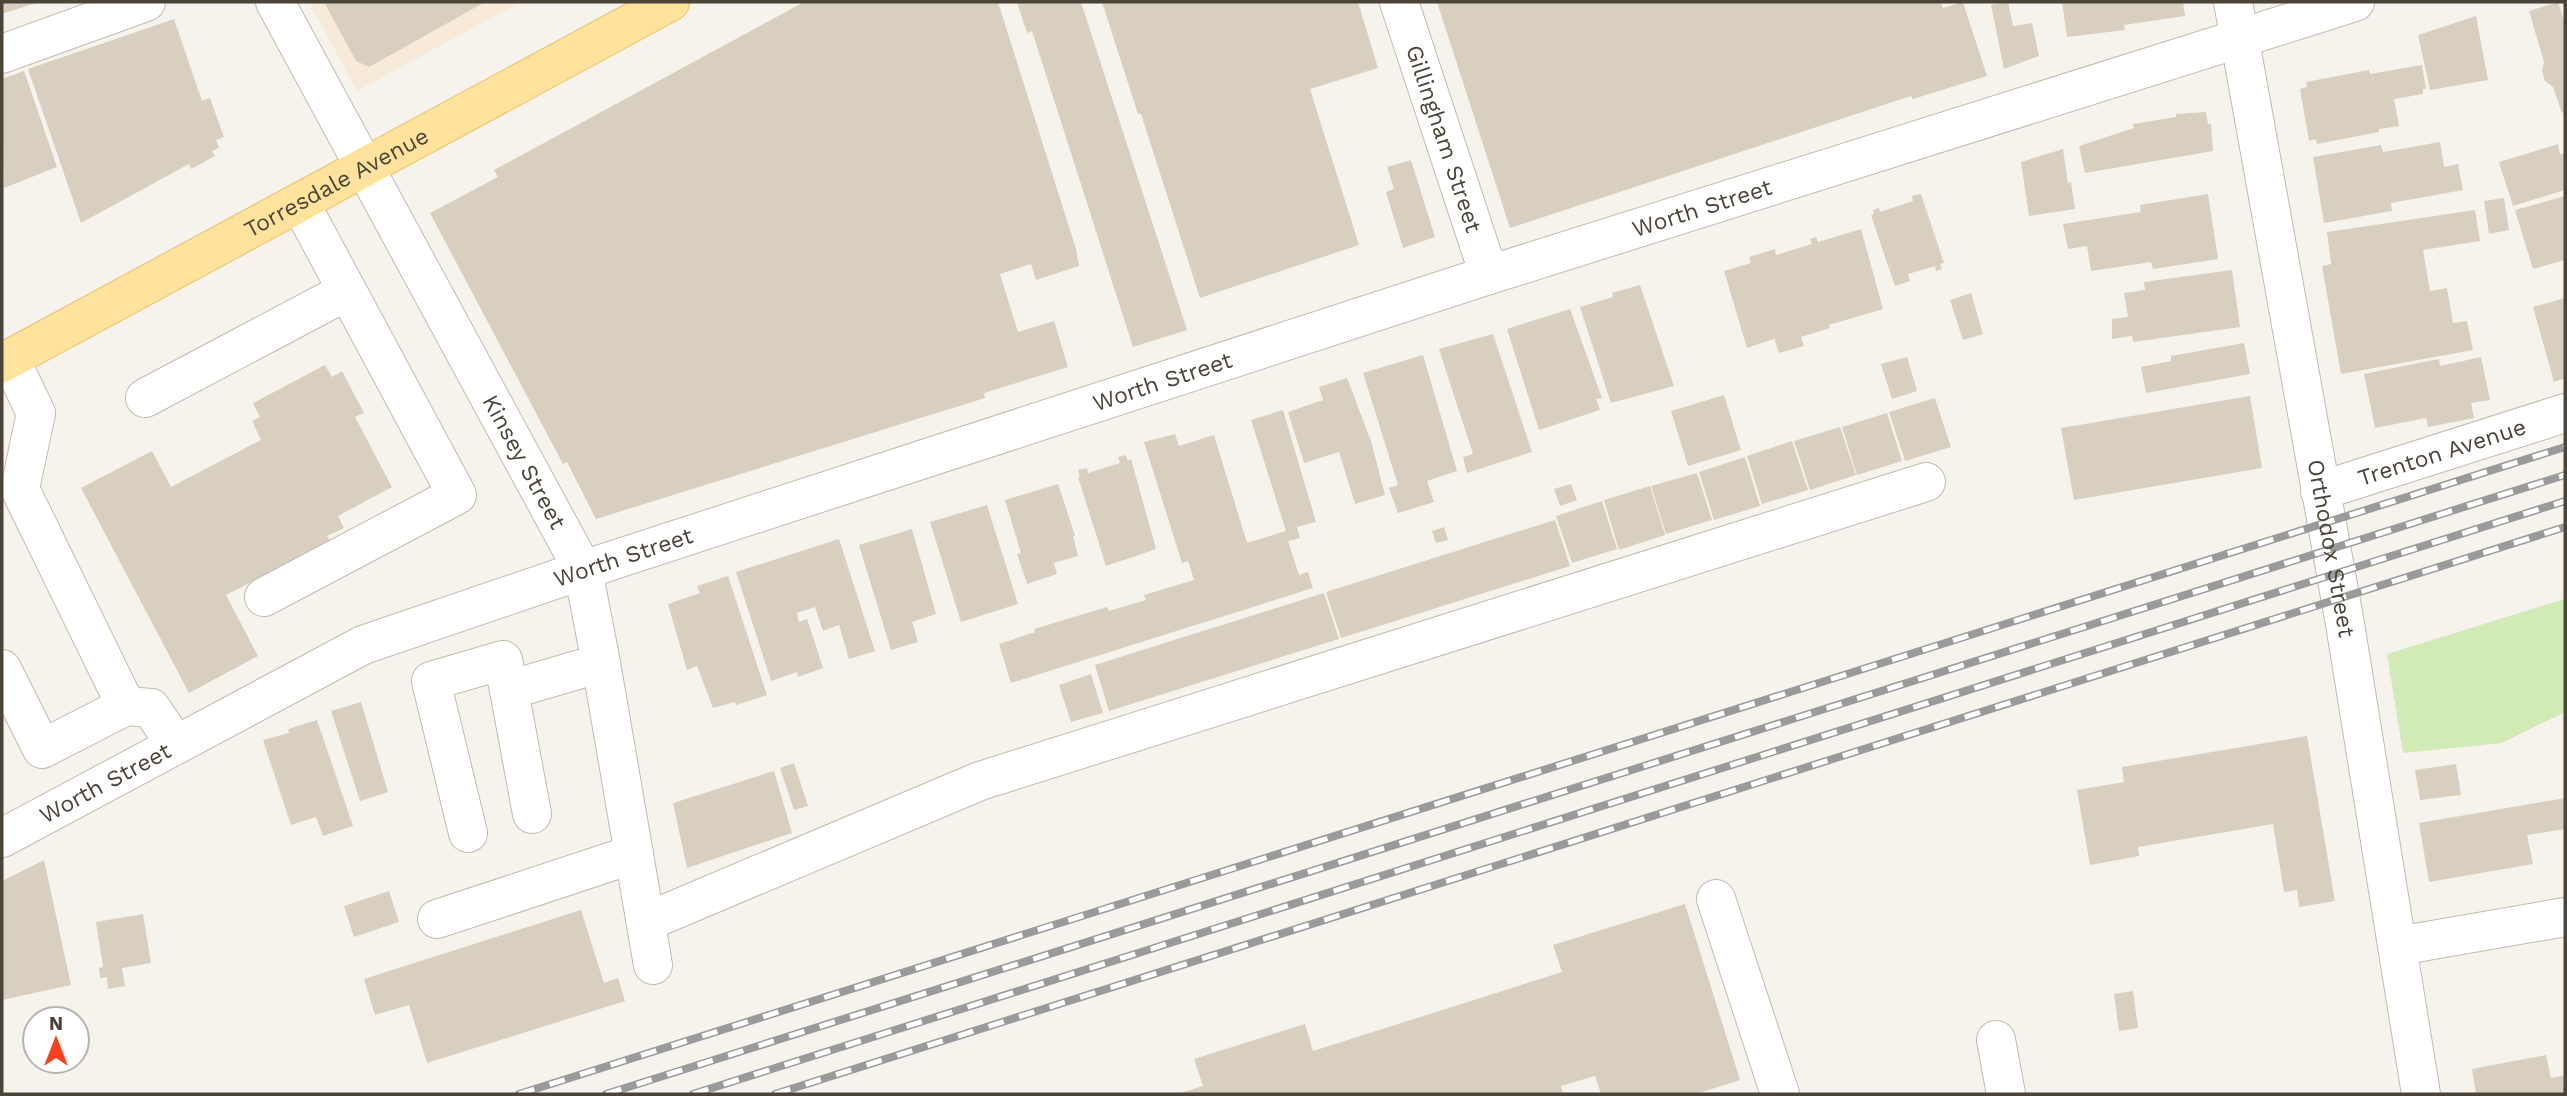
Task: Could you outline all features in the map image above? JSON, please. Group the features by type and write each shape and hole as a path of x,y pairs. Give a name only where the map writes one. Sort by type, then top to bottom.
{"main road":[{"name":"Torresdale Avenue","path":"6,361 670,2"}],"street":[{"path":"2,54 146,2"},
{"name":"Kinsey Street","path":"275,2 583,570 653,965"},
{"name":"Gillingham Street","path":"1399,2 1489,275"},
{"name":"Worth Street","path":"2,838 363,645 583,570 1489,275 2236,20 2355,2"},
{"name":"Orthodox Street","path":"2236,20 2345,624 2421,1094"},
{"path":"264,597 457,495 300,203"},
{"path":"145,398 347,291"},
{"path":"6,361 36,413 20,489 126,706"},
{"name":"Trenton Avenue","path":"2320,491 2565,413"},
{"path":"646,922 980,781 1926,482"},
{"path":"468,833 431,681 503,660 532,814"},
{"path":"509,690 601,663"},
{"path":"2,669 42,749 126,706 151,708 176,745"},
{"path":"437,919 634,854"},
{"path":"1716,899 1780,1094"},
{"path":"2398,946 2565,917"},
{"path":"1996,1040 2006,1094"}],"shaded area":[{"path":"309,2 521,2 357,91"}],"green space":[{"path":"2565,599 2565,712 2502,743 2403,753 2387,654"}],"building":[{"path":"2,2 39,2 2,14"},
{"path":"324,2 485,2 369,67 356,61"},
{"path":"804,2 998,2 1076,249 1079,266 1036,280 1031,264 1000,274 1018,332 1054,321 1068,367 984,393 985,398 596,519 567,462 563,464 430,213 498,177 494,170"},
{"path":"1017,2 1081,2 1187,330 1133,347 1032,31 1027,33"},
{"path":"1102,2 1358,2 1378,68 1310,89 1359,245 1200,298"},
{"path":"1437,2 1941,2 1943,8 1963,2 1987,76 1913,99 1911,96 1510,228"},
{"path":"2008,2 2013,26 2032,23 2039,56 2004,69 1991,5"},
{"path":"2062,2 2183,2 2185,16 2124,25 2125,30 2067,37"},
{"path":"2558,2 2565,23 2565,112 2562,113 2553,87 2545,81 2542,71 2544,62 2529,11"},
{"path":"2476,16 2488,80 2430,90 2418,35"},
{"path":"174,19 202,101 210,98 224,137 216,140 219,148 212,151 215,156 191,169 189,164 81,223 28,69"},
{"path":"2422,65 2426,89 2423,89 2423,94 2394,99 2399,126 2317,144 2316,139 2309,141 2300,89 2307,87 2306,82 2369,70 2370,74"},
{"path":"24,71 57,167 4,188 2,79"},
{"path":"2206,112 2208,124 2211,124 2213,151 2085,173 2079,146 2134,128 2133,124 2176,117 2176,114"},
{"path":"2440,142 2444,167 2458,164 2463,190 2391,203 2392,211 2324,223 2313,157 2381,145 2383,152"},
{"path":"2558,144 2560,154 2565,153 2565,190 2513,206 2499,162"},
{"path":"2063,149 2075,209 2029,216 2021,162"},
{"path":"1411,160 1435,237 1403,248 1386,192 1394,189 1387,167"},
{"path":"1921,194 1944,263 1940,264 1942,269 1936,271 1935,266 1908,274 1910,281 1895,286 1871,215 1874,214 1873,210 1879,208 1880,212 1913,201 1912,196"},
{"path":"2208,194 2218,259 2153,269 2151,262 2091,271 2087,246 2068,249 2063,224 2141,212 2140,205"},
{"path":"2565,196 2565,260 2533,269 2515,210"},
{"path":"2504,198 2509,230 2489,234 2484,201"},
{"path":"2475,210 2480,241 2423,250 2430,291 2447,288 2453,323 2467,321 2473,350 2341,374 2322,266 2331,264 2327,232"},
{"path":"1861,229 1883,309 1829,325 1830,328 1801,337 1804,346 1779,353 1772,332 1774,339 1747,348 1724,271 1751,263 1749,257 1775,249 1776,255 1812,244 1810,239 1816,237 1818,242"},
{"path":"2232,270 2240,327 2133,342 2132,336 2112,339 2112,319 2128,317 2124,293 2145,290 2144,282"},
{"path":"1640,285 1674,386 1611,403 1580,307 1613,297 1612,293"},
{"path":"1971,293 1983,334 1963,340 1950,300"},
{"path":"2565,298 2565,378 2554,382 2533,307"},
{"path":"1570,309 1602,398 1596,399 1600,410 1539,430 1507,329"},
{"path":"1493,334 1532,452 1467,473 1463,457 1473,454 1439,349"},
{"path":"2244,343 2250,374 2146,393 2141,367 2171,361 2171,356"},
{"path":"1423,355 1457,471 1427,481 1434,502 1398,513 1389,488 1398,485 1363,373"},
{"path":"1907,357 1917,391 1892,399 1881,364"},
{"path":"2481,357 2490,400 2471,403 2474,418 2428,427 2426,418 2375,428 2364,374 2439,359 2440,366"},
{"path":"325,365 332,377 342,371 364,413 355,417 392,487 338,516 344,528 327,536 330,541 226,595 258,656 189,693 81,488 152,451 171,487 261,440 252,421 260,417 253,403"},
{"path":"1347,378 1371,441 1385,495 1355,504 1339,452 1304,463 1288,412 1323,400 1319,387"},
{"path":"1724,395 1741,450 1688,466 1671,411"},
{"path":"2250,396 2262,468 2074,500 2061,428"},
{"path":"1935,398 1951,447 1905,461 1889,412"},
{"path":"1283,410 1316,522 1297,527 1300,538 1288,541 1299,575 1308,572 1313,588 1011,683 999,644 1035,632 1034,629 1107,607 1109,611 1146,600 1144,595 1194,580 1188,561 1182,563 1144,442 1175,434 1179,446 1214,435 1247,543 1286,531 1251,420"},
{"path":"1887,413 1902,461 1857,475 1842,427"},
{"path":"1840,427 1856,475 1810,490 1794,441"},
{"path":"1792,441 1808,490 1762,504 1747,456"},
{"path":"1126,455 1128,461 1131,459 1156,549 1106,566 1078,470 1087,468 1088,473 1120,463 1118,457"},
{"path":"1745,457 1760,506 1714,520 1699,472"},
{"path":"1697,473 1712,520 1666,534 1651,486"},
{"path":"1058,484 1075,536 1078,556 1054,563 1057,574 1027,584 1005,500"},
{"path":"1571,484 1577,500 1560,506 1554,489"},
{"path":"1650,486 1665,535 1619,550 1604,500"},
{"path":"1602,501 1617,549 1572,563 1556,516"},
{"path":"987,505 1018,604 961,622 930,522"},
{"path":"1555,520 1570,566 1341,638 1326,592"},
{"path":"1444,527 1448,540 1436,543 1432,531"},
{"path":"912,529 936,614 912,622 918,642 891,650 859,545"},
{"path":"839,539 875,651 849,659 839,625 823,631 815,607 797,613 799,622 807,619 823,668 798,677 797,672 771,681 736,572"},
{"path":"728,576 767,695 736,705 735,702 713,708 697,666 687,670 668,604 700,593 697,586"},
{"path":"1324,593 1339,639 1109,711 1095,665"},
{"path":"1091,674 1103,713 1071,722 1059,685"},
{"path":"361,702 388,792 360,801 331,711"},
{"path":"317,720 353,826 323,836 316,817 291,825 263,740 289,733 288,729"},
{"path":"2307,736 2335,901 2299,907 2297,890 2284,892 2273,824 2138,847 2139,856 2090,865 2077,790 2124,782 2122,767"},
{"path":"794,763 808,806 794,810 780,768"},
{"path":"2456,764 2461,795 2420,800 2415,770"},
{"path":"774,771 792,833 687,868 673,803"},
{"path":"2565,798 2565,829 2527,835 2533,864 2429,882 2419,823"},
{"path":"44,860 71,985 2,1000 2,881"},
{"path":"389,891 399,922 354,937 344,906"},
{"path":"1685,904 1740,1080 1696,1094 1601,1094 1595,1076 1561,1086 1563,1094 1178,1094 1203,1086 1194,1059 1305,1024 1313,1051 1562,972 1553,945"},
{"path":"581,910 604,983 618,978 625,1001 427,1063 409,1005 375,1015 364,979"},
{"path":"143,914 151,963 122,968 125,986 108,989 107,977 100,978 99,968 103,967 96,922"},
{"path":"2133,991 2138,1028 2119,1031 2114,994"},
{"path":"2546,1055 2551,1078 2565,1075 2565,1094 2476,1094 2472,1069"}],"railway":[{"path":"519,1094 2565,447"},
{"path":"606,1094 2565,475"},
{"path":"693,1094 2565,501"},
{"path":"775,1094 2565,527"}]}
